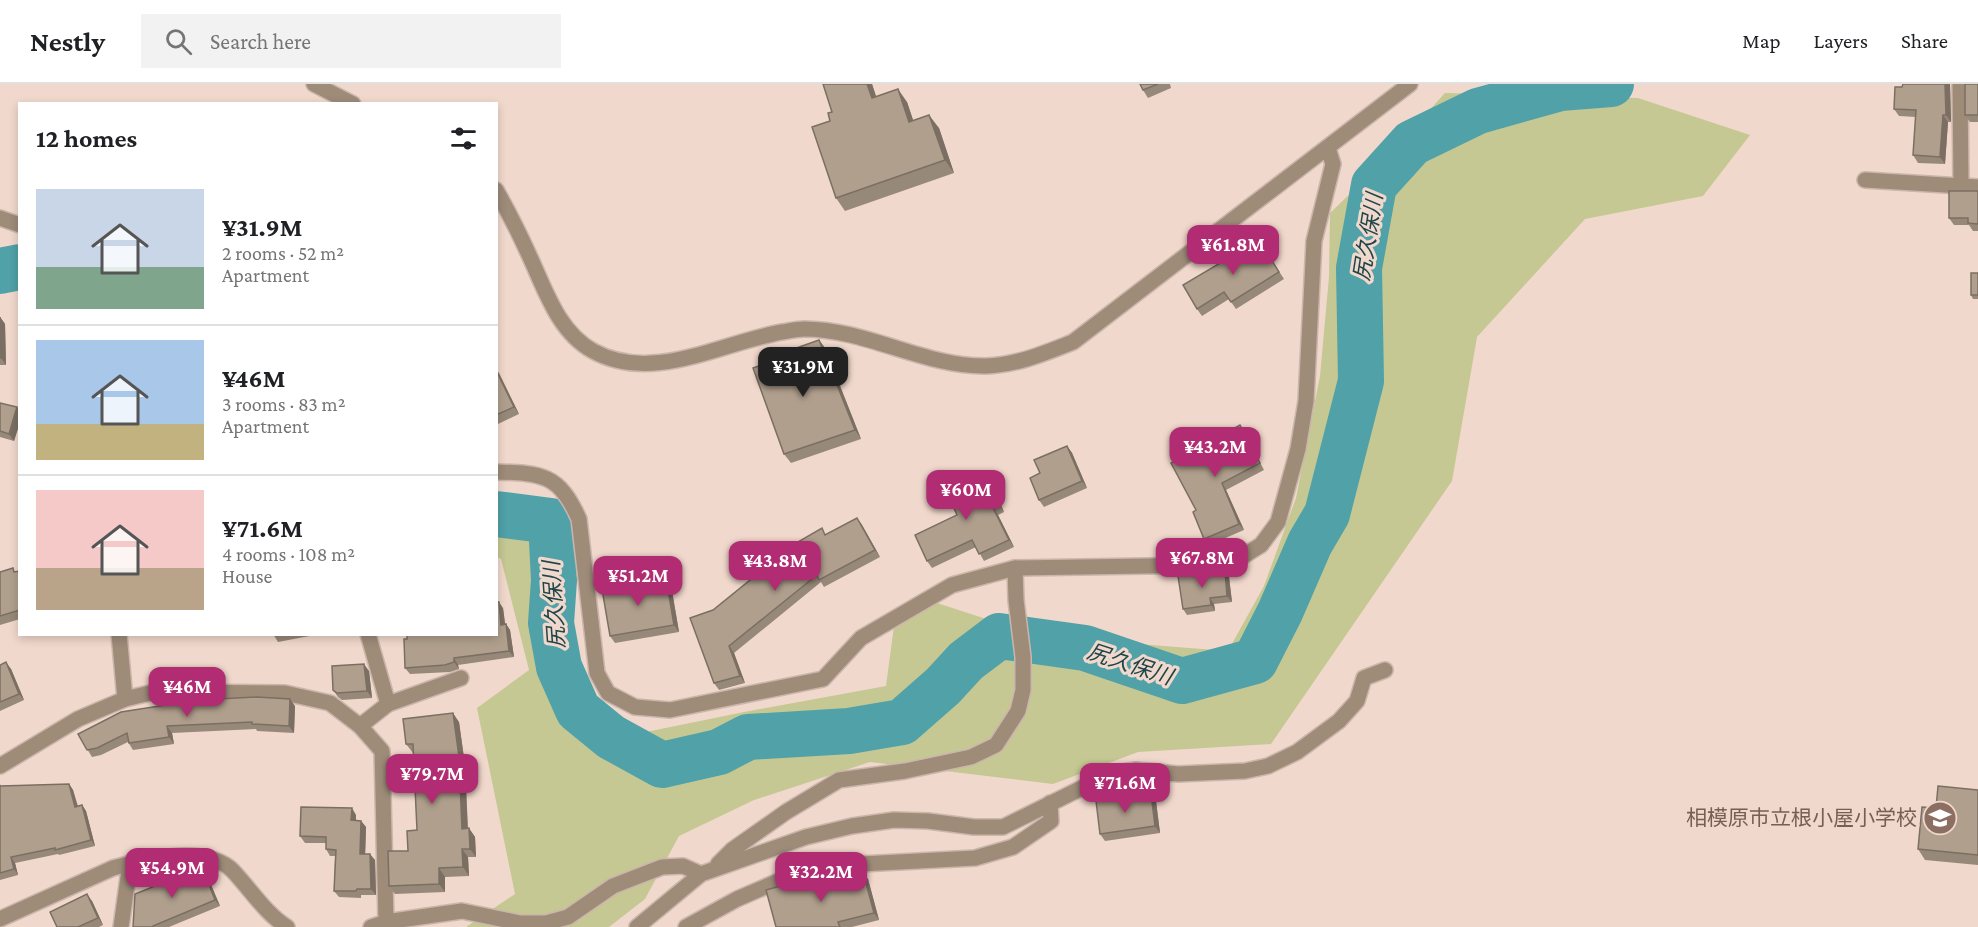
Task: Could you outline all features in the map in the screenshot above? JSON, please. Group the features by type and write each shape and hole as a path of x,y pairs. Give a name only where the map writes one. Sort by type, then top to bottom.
{"street":[{"path":"314,84 349,102"},
{"path":"498,193 511,216 555,311 571,333 592,350 613,360 637,363 666,362 766,335 804,329 867,339 953,363 986,366 1038,356 1073,342 1410,84"},
{"path":"1960,84 1961,186"},
{"path":"498,472 543,476 556,484 572,503 579,519 597,673 609,693 634,707 670,710 823,679 861,638 952,585 1015,567 1212,565 1240,558 1261,545 1278,522 1298,449 1306,401 1314,241 1333,164 1328,148"},
{"path":"1866,180 1978,187"},
{"path":"0,218 18,224"},
{"path":"637,927 732,850 786,812 839,780 904,771 971,757 996,745 1018,711 1023,690 1023,657 1016,600 1015,567"},
{"path":"119,636 125,699"},
{"path":"369,636 388,704"},
{"path":"370,927 386,922 462,910 520,923 546,923 568,917 613,886 662,867 683,866 707,871 806,837 852,826 894,820 928,821 974,827 1003,827 1110,774 1136,770 1178,774 1245,771 1268,766 1297,752 1339,721 1357,701 1364,678 1385,670"},
{"path":"360,726 388,704 461,678"},
{"path":"0,766 78,719 125,699 154,692 285,693 330,703 360,726 382,751 386,922"},
{"path":"686,927 737,899 797,873 861,864 975,858 1013,847 1051,821 1050,803"},
{"path":"0,919 113,868 130,863 197,855 216,859 231,869 275,919 287,927"},
{"path":"122,927 130,863"}],"green space":[{"path":"1445,93 1638,98 1750,135 1703,196 1585,219 1477,337 1452,481 1271,744 1138,752 1053,784 870,762 754,800 679,836 645,899 609,927 466,927 515,894 477,708 529,670 501,559 498,558 498,498 540,519 563,592 579,688 646,732 886,686 894,626 937,603 1036,635 1090,629 1125,643 1228,651 1264,586 1296,498 1320,376 1329,277 1330,213 1377,168"}],"building":[{"path":"823,84 867,84 872,98 898,89 909,122 929,115 945,160 836,198 812,127 830,121 828,113 832,112"},
{"path":"1140,84 1158,84 1143,90"},
{"path":"1903,84 1945,84 1946,115 1943,115 1940,157 1913,155 1916,110 1894,109 1895,87 1902,87"},
{"path":"1965,84 1978,84 1978,115 1965,115"},
{"path":"1949,191 1978,191 1978,224 1968,223 1968,218 1949,218"},
{"path":"1259,240 1279,272 1231,302 1224,292 1197,309 1183,285"},
{"path":"1971,273 1978,273 1978,295 1971,295"},
{"path":"819,340 855,430 784,454 753,368 793,354 791,350"},
{"path":"498,374 514,407 498,414"},
{"path":"0,403 17,407 9,434 0,431"},
{"path":"1240,425 1260,463 1222,483 1239,524 1204,539 1193,512 1196,510 1171,463"},
{"path":"1067,446 1082,481 1039,500 1030,478 1040,473 1034,460"},
{"path":"985,474 999,505 993,508 1009,540 979,554 972,540 927,561 915,535 957,515 945,488 972,475 974,480"},
{"path":"857,518 875,550 819,580 817,575 729,646 740,676 714,683 690,618 713,610 796,543 822,528 825,535"},
{"path":"13,568 14,572 18,571 18,611 0,616 0,572"},
{"path":"1225,571 1227,596 1210,598 1211,605 1183,609 1178,576"},
{"path":"666,578 674,625 610,636 602,589"},
{"path":"499,602 501,625 506,624 509,651 454,658 454,662 445,665 405,668 404,639 407,639 407,636 498,636"},
{"path":"6,662 19,694 0,702 0,665"},
{"path":"364,664 367,691 337,693 333,690 332,666"},
{"path":"257,697 290,699 289,726 252,724 252,722 167,726 169,737 129,743 127,733 97,748 87,750 78,734 121,712 198,700"},
{"path":"453,713 459,757 462,829 469,828 470,849 462,849 463,867 439,868 439,884 389,886 388,851 408,851 407,831 417,830 413,744 406,744 403,719"},
{"path":"69,784 75,807 82,805 91,840 55,850 55,848 11,857 14,869 0,873 0,786"},
{"path":"1938,786 1978,790 1978,855 1918,849 1922,807 1936,808"},
{"path":"1151,794 1155,826 1100,834 1096,801"},
{"path":"301,807 352,808 351,820 361,821 360,854 370,854 371,889 334,891 336,850 326,849 326,837 300,836"},
{"path":"202,867 215,900 153,927 133,927 135,894"},
{"path":"863,872 874,913 838,922 840,927 776,927 766,890 791,883 792,890"},
{"path":"87,894 98,918 78,927 57,927 50,912"}],"waterway":[{"name":"尻久保川","path":"498,514 551,521 554,580 551,623 559,667 578,710 611,737 662,765 719,752 748,737 849,731 902,722 943,686 966,661 999,636 1085,648 1182,681 1255,661 1280,612 1310,543 1327,514 1361,381 1359,268 1374,185 1412,143 1478,111 1560,88 1611,84"},
{"name":"尻久保川","path":"0,271 18,267"}],"place":[{"name":"相模原市立根小屋小学校","path":"1940,818"}]}
